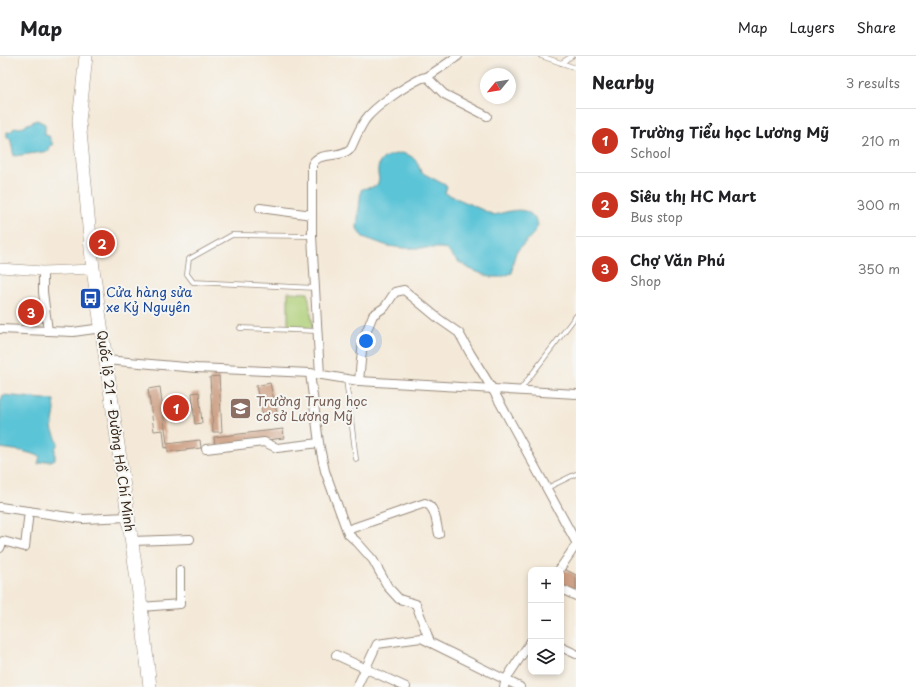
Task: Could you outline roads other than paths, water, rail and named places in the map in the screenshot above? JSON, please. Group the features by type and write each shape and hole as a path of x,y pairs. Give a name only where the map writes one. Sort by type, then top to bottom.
{"highway":[{"name":"Quốc lộ 21 - Đường Hồ Chí Minh","path":"86,56 79,121 93,269 132,541 150,687"}],"street":[{"path":"320,375 312,236 312,165 319,157 343,154 348,151 366,119 372,113 397,93 418,80 427,77 458,56"},
{"path":"427,77 444,94 487,116"},
{"path":"260,208 312,215"},
{"path":"0,268 43,271 93,269"},
{"path":"43,271 43,292 48,331"},
{"path":"359,381 363,340 373,315 385,307 395,292 404,290 439,319 459,332 493,390 576,542"},
{"path":"0,329 78,332 102,328"},
{"path":"106,360 196,368 310,374 359,381 576,394"},
{"path":"310,374 319,443 325,471 348,534 373,560 388,587 399,599 416,604 430,642"},
{"path":"206,449 264,442 277,448 319,443"},
{"path":"347,530 425,503 433,509 439,534"},
{"path":"0,507 83,519 128,517"},
{"path":"0,548 3,541 25,546 29,511"},
{"path":"132,541 190,539"},
{"path":"561,567 576,545"},
{"path":"141,607 180,604 180,570"},
{"path":"564,590 576,596"},
{"path":"357,687 376,644 421,638 505,683 520,687"},
{"path":"505,683 528,646"},
{"path":"564,648 576,654"},
{"path":"336,655 406,687"}],"lane":[{"path":"541,56 576,68"},
{"path":"560,63 572,56"},
{"path":"312,236 232,235 189,259 187,274 193,282 316,288"},
{"path":"519,391 576,316"},
{"path":"240,328 317,331"},
{"path":"346,378 356,459"},
{"path":"546,488 576,474"}],"water":[{"path":"37,120 45,124 45,135 49,136 53,145 50,146 49,151 14,156 10,138 7,138 7,132 10,132 15,127 19,128"},
{"path":"401,153 412,157 421,172 447,186 445,193 494,215 519,210 525,211 535,218 538,225 534,233 516,252 512,273 501,277 490,277 470,269 456,260 447,250 442,248 404,248 388,246 363,237 360,234 357,228 361,190 372,187 378,183 378,168 379,164 384,158"},
{"path":"3,395 54,400 55,410 52,428 58,443 55,449 55,459 38,464 40,456 22,451 0,448 0,403"}],"place":[{"name":"Siêu thị HC Mart","path":"102,243"},
{"name":"Cửa hàng sửa xe Kỷ Nguyên","path":"90,299"},
{"name":"Chợ Văn Phú","path":"31,312"},
{"name":"Trường Tiểu học Lương Mỹ","path":"176,408"},
{"name":"Trường Trung học cơ sở Lương Mỹ","path":"241,408"}]}
